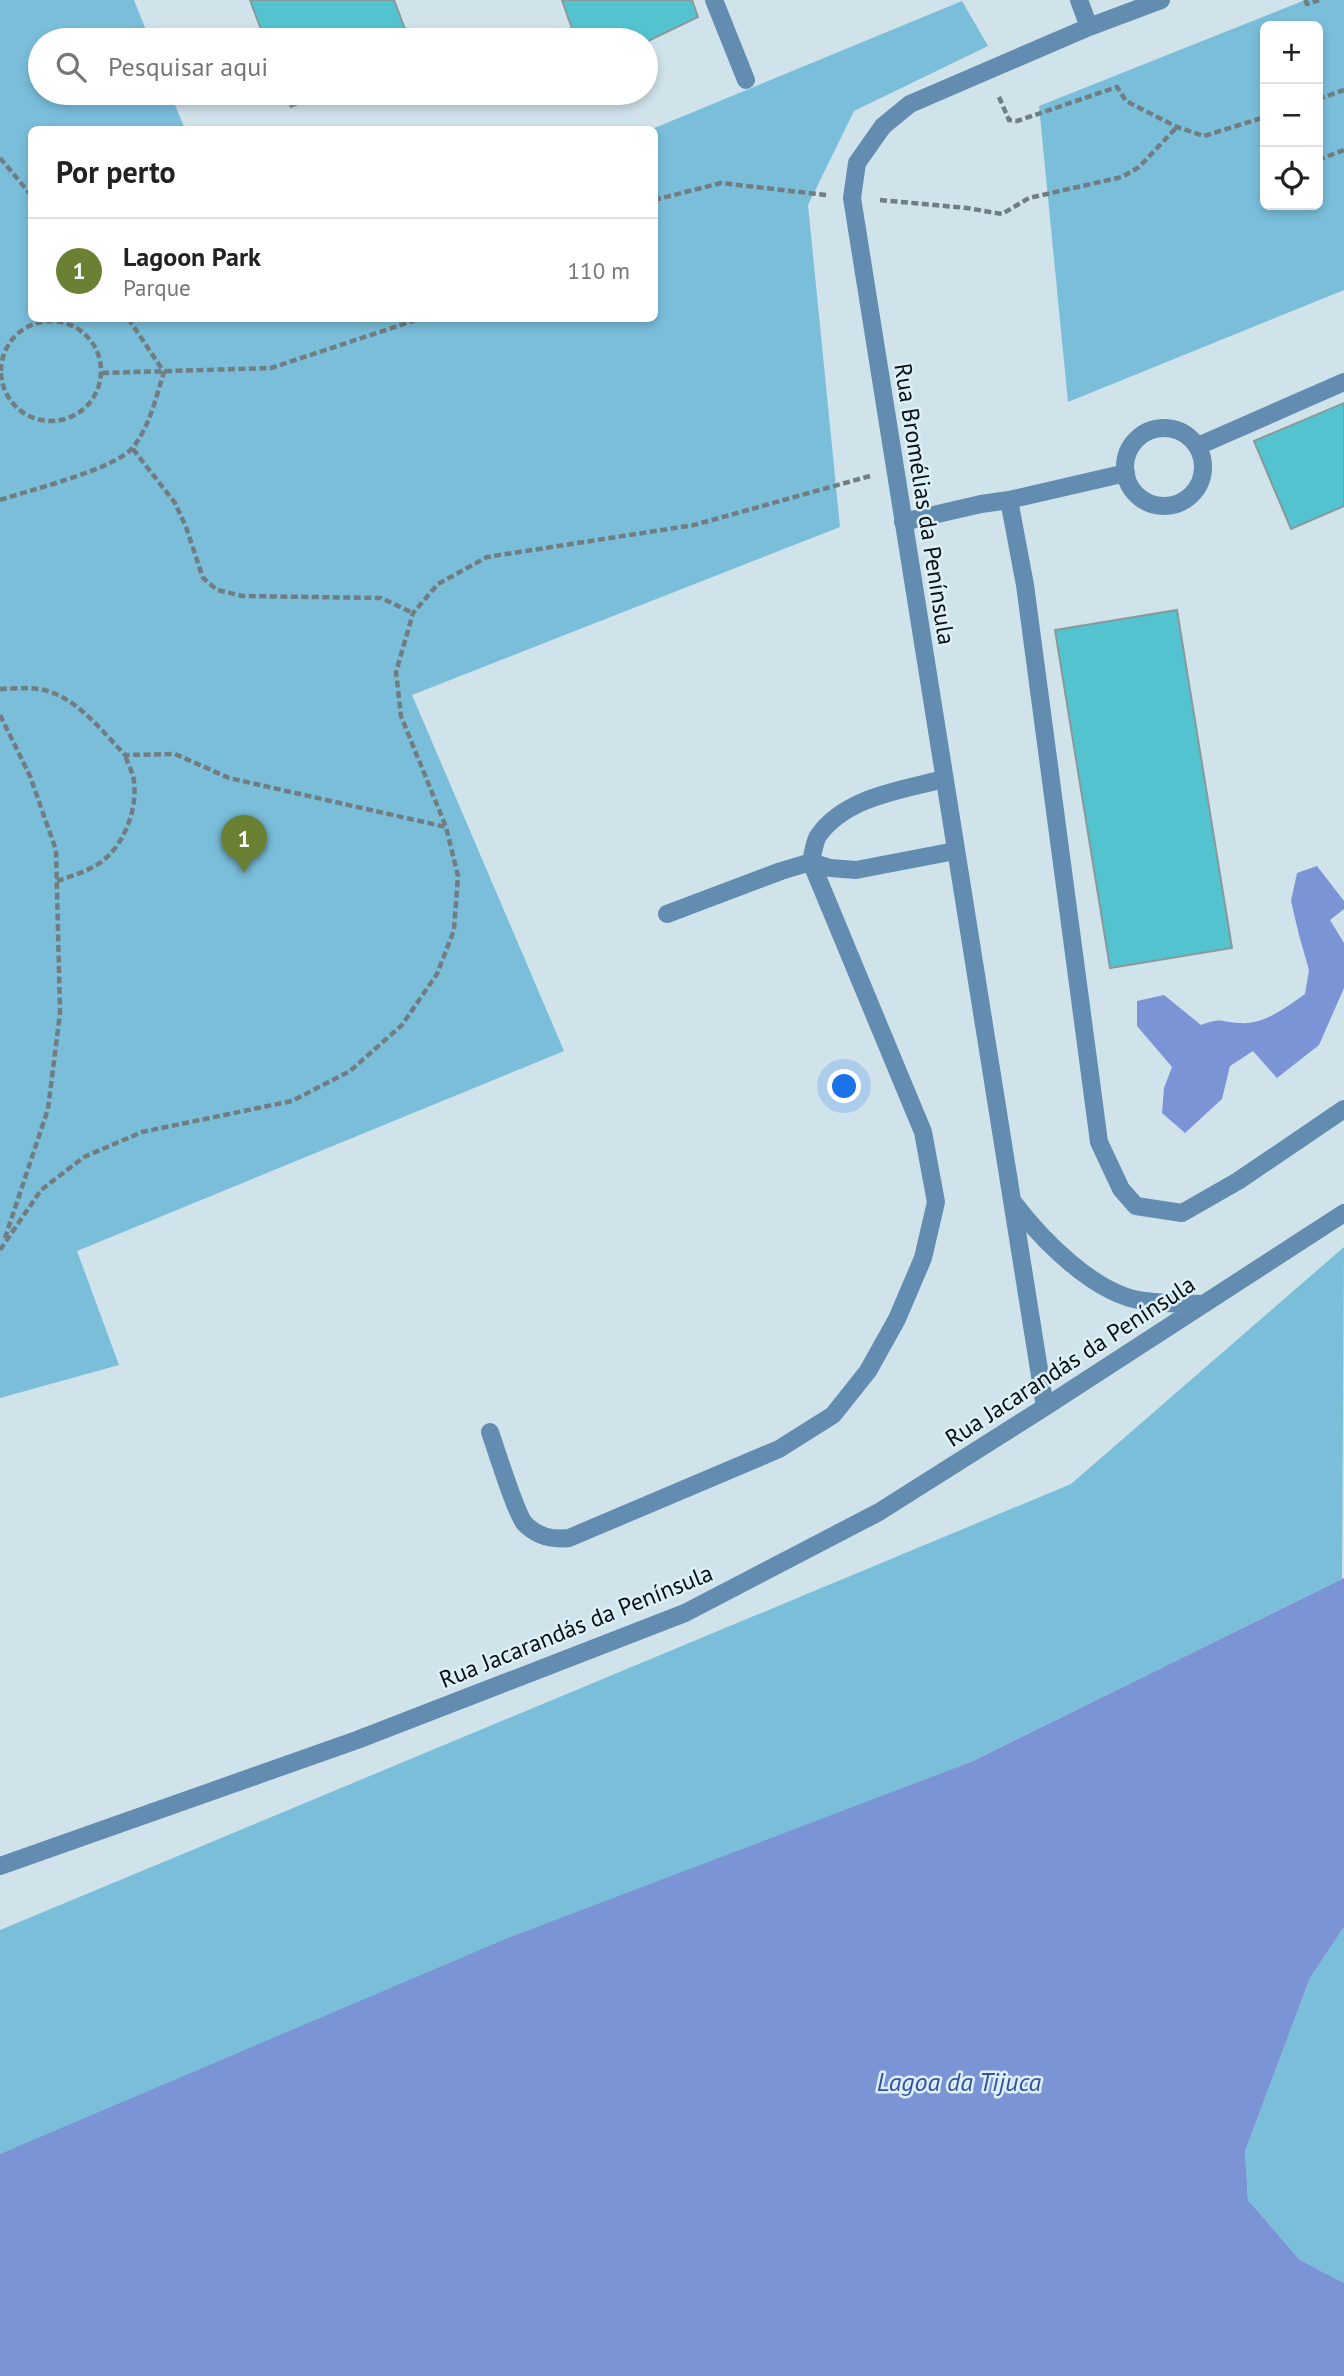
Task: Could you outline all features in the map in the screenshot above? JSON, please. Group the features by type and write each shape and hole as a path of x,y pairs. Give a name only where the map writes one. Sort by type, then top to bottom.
{"street":[{"path":"715,0 746,80"},
{"path":"1079,0 1089,27"},
{"name":"Rua Bromélias da Península","path":"1045,1407 852,198 857,163 883,126 910,104 1089,27 1161,0"},
{"path":"1198,446 1344,382"},
{"path":"1158,428 1173,429 1188,435 1198,446 1203,461 1202,476 1196,490 1184,501 1170,506 1155,505 1141,499 1130,487 1126,473 1126,458 1133,443 1144,433 1158,428"},
{"path":"903,522 1126,473"},
{"path":"1009,500 1027,598 1099,1142 1121,1189 1136,1206 1182,1213 1238,1181 1344,1110"},
{"path":"490,1432 523,1522 536,1533 553,1540 569,1538 779,1449 833,1415 868,1371 897,1319 923,1258 936,1202 923,1132 811,862 817,838 837,816 872,798 944,779"},
{"path":"667,914 811,862 830,868 856,870 955,851"},
{"name":"Rua Bromélias da Península","path":"1011,1199 1051,1248 1110,1289 1141,1301 1203,1304"},
{"name":"Rua Jacarandás da Península","path":"0,1866 356,1740 685,1613 878,1512 1344,1213"}],"path":[{"path":"1305,0 1307,4 1319,0"},
{"path":"986,71 1009,120 1027,120 1117,87 1126,101 1177,127 1204,136 1260,119"},
{"path":"1323,97 1344,90"},
{"path":"658,199 721,183 967,208 1002,215 1029,198 1122,177 1139,166 1177,127"},
{"path":"1323,158 1344,150"},
{"path":"0,158 28,191"},
{"path":"39,322 24,329 13,339 5,352 1,367 9,398 27,414 49,421 78,413 90,402 98,389 102,373 94,343 70,324 59,322"},
{"path":"131,322 164,372"},
{"path":"102,373 271,368 410,322"},
{"path":"0,500 104,466 133,449 149,419 164,372"},
{"path":"133,449 174,503 186,527 203,578 218,590 243,596 381,598 414,613"},
{"path":"1,1247 41,1190 84,1157 142,1132 292,1101 350,1070 402,1025 437,974 454,930 458,876 446,827 401,716 396,672 414,613 438,584 487,557 694,525 894,469"},
{"path":"0,689 39,689 65,698 86,715 125,755 133,776 134,798 130,822 115,847 96,866 57,881"},
{"path":"0,715 30,776 56,850 60,1013 48,1109 1,1247"},
{"path":"125,755 175,754 229,778 446,827"}],"shaded area":[{"path":"0,0 134,0 145,28 28,28 28,105 175,105 184,126 28,126 28,322 658,322 658,127 962,1 988,46 854,111 808,205 840,527 412,695 564,1051 77,1251 119,1365 0,1398"},
{"path":"1305,0 1344,0 1344,290 1068,402 1039,106"},
{"path":"1344,1247 1342,1579 971,1762 0,2154 0,1930 1071,1484"},
{"path":"1344,1927 1344,2283 1300,2260 1248,2200 1245,2151 1310,1978"}],"water":[{"path":"1317,866 1344,901 1344,909 1330,920 1344,943 1344,988 1319,1045 1277,1078 1253,1051 1230,1066 1222,1099 1185,1133 1162,1113 1164,1088 1172,1067 1137,1026 1137,1001 1164,995 1201,1025 1218,1021 1257,1021 1290,1005 1305,994 1309,970 1291,901 1297,873"},
{"name":"Lagoa da Tijuca","path":"1344,1578 1344,1927 1310,1978 1245,2151 1248,2200 1300,2260 1344,2283 1344,2376 0,2376 0,2154 508,1938 971,1762"}],"building":[{"path":"250,0 394,0 404,28 260,28"},
{"path":"562,0 692,0 698,17 658,36 658,28 572,28"},
{"path":"1344,403 1344,506 1291,529 1254,441"},
{"path":"1177,610 1232,948 1110,968 1055,630"}],"place":[{"name":"Lagoon Park","path":"244,873"}]}
